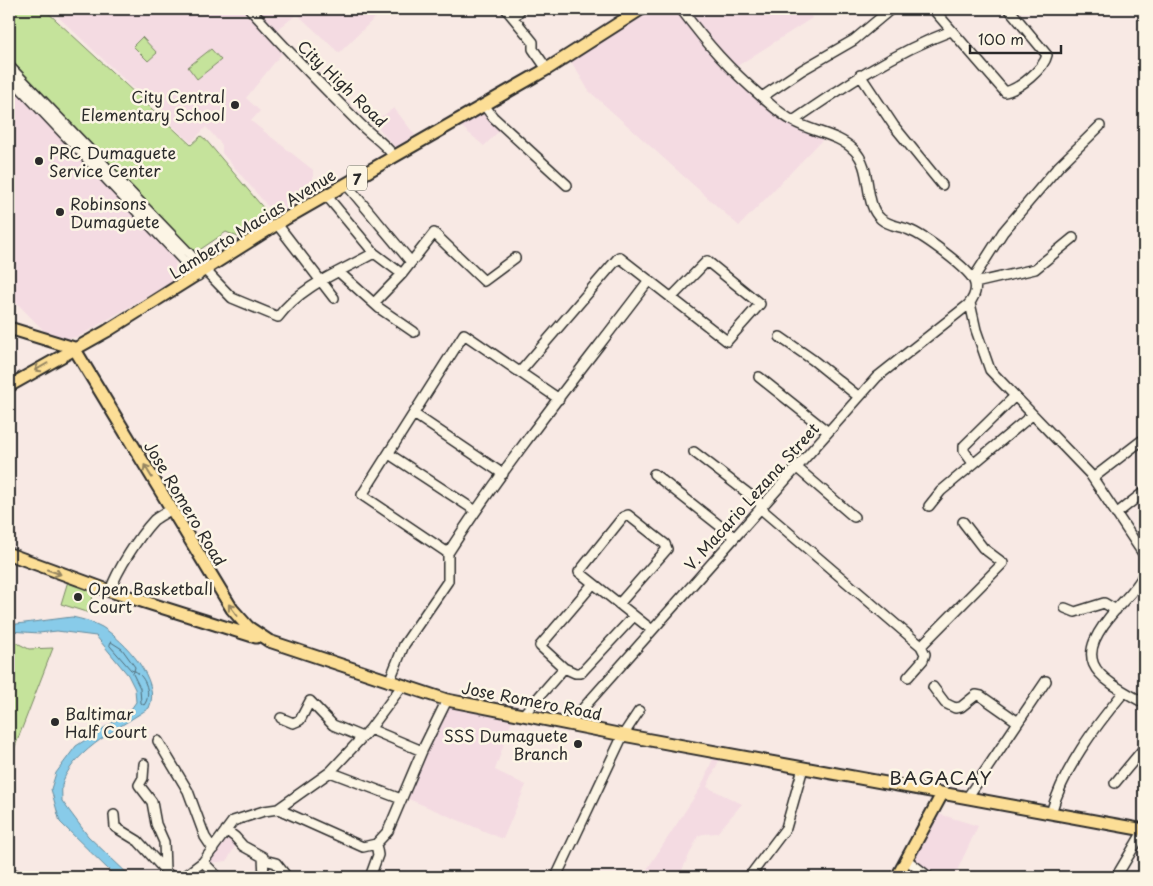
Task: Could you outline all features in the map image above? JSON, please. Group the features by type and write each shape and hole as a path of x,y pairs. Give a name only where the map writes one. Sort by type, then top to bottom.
{"main road":[{"name":"Lamberto Macias Avenue","path":"9,386 106,331 326,195 547,69 641,9"},
{"path":"9,328 74,348"},
{"name":"Jose Romero Road","path":"74,348 232,609 248,628 269,641 448,700 624,735 1144,830"},
{"path":"9,554 110,591 269,641"},
{"path":"897,877 942,794"}],"street":[{"name":"City High Road","path":"250,9 282,45 362,126 381,140 394,156"},
{"path":"506,9 533,42 533,49 547,69"},
{"path":"514,17 521,9"},
{"path":"681,9 712,51 762,97 793,121 832,136 854,150 864,166 872,202 879,218 887,224 915,233 944,253 974,281"},
{"path":"762,97 802,70 854,40 891,9"},
{"path":"933,9 996,84 1005,92 1013,90 1045,62 1047,54 1008,9"},
{"path":"793,121 860,75 915,45 952,31"},
{"path":"9,66 21,83 201,273 232,298 278,317 288,304 320,280 340,273 374,253"},
{"path":"860,75 894,126 942,185"},
{"path":"9,76 21,83"},
{"path":"484,105 493,117 567,185"},
{"path":"1100,126 1059,166 1003,232 974,281 975,292 970,303 974,324 990,370 1093,478 1144,555"},
{"path":"346,184 412,262"},
{"path":"326,195 374,253 402,274"},
{"path":"277,224 334,298"},
{"path":"375,302 402,274 434,233 484,281 515,258"},
{"path":"974,281 1035,269 1073,238"},
{"path":"520,372 619,257 670,298 727,342 760,304 707,261 670,298"},
{"path":"340,273 375,302 379,308 414,332"},
{"path":"389,682 404,645 448,581 448,553 503,474 649,280"},
{"name":"V. Macario Lezana Street","path":"570,723 877,376 970,303"},
{"path":"448,553 362,495 464,334 559,399"},
{"path":"780,337 813,360 859,397"},
{"path":"759,377 828,432"},
{"path":"973,463 964,451 964,446 1015,396"},
{"path":"414,414 503,474"},
{"path":"929,506 941,491 1032,415"},
{"path":"1093,478 1141,441"},
{"path":"694,452 762,507 921,646 924,657 908,677"},
{"path":"389,454 476,511"},
{"path":"796,467 854,517"},
{"path":"654,474 734,537"},
{"path":"1116,514 1144,492"},
{"path":"110,591 113,581 141,536 155,519 171,509"},
{"path":"619,604 667,549 665,544 628,515 623,517 579,572 592,585 652,630"},
{"path":"921,646 1003,563 983,548 963,522"},
{"path":"1144,574 1137,586 1116,610 1096,638 1091,661 1094,669 1124,692 1144,703"},
{"path":"592,585 540,646 564,668 581,673 634,616"},
{"path":"1065,608 1075,612 1104,603 1116,610"},
{"path":"523,716 564,668"},
{"path":"968,798 1046,681"},
{"path":"183,877 202,862 233,821 278,809 330,772 370,729 402,686"},
{"path":"933,686 945,703 956,708 961,707 976,696 981,696 1018,722"},
{"path":"1051,813 1057,793 1083,746 1124,692"},
{"path":"278,809 363,847 376,844 388,831 422,751 448,700"},
{"path":"281,718 293,723 300,720 310,701 333,725 362,737"},
{"path":"556,877 624,735 639,711"},
{"path":"370,729 422,751"},
{"path":"158,741 181,778 193,802 205,836 213,849"},
{"path":"1115,784 1144,748"},
{"path":"144,764 143,778 140,785 152,802 156,824 164,842 168,874"},
{"path":"749,877 786,828 804,768"},
{"path":"330,772 401,799"},
{"path":"114,815 115,828 138,841 168,874"},
{"path":"226,830 242,846 260,854 264,860 264,877"},
{"path":"1116,877 1144,830"},
{"path":"370,877 378,855 376,844"},
{"path":"264,860 276,863 287,877"},
{"path":"907,860 928,877"},
{"path":"202,862 218,877"},
{"path":"9,872 20,877"}],"shaded area":[{"path":"50,9 242,9 282,53 246,98 260,111 251,121 313,170 313,182 319,193 278,218 222,153 222,145 206,127 191,143"},
{"path":"257,9 384,9 339,53 297,14 276,31"},
{"path":"648,9 677,9 716,59 783,122 824,138 739,226 589,91 569,58"},
{"path":"699,9 806,9 812,18 734,68 690,14"},
{"name":"Robinsons Dumaguete","path":"9,81 175,259 176,274 173,281 78,337 65,339 48,335 9,295"},
{"path":"394,108 415,135 395,148 374,122"},
{"path":"480,109 488,115 500,130 484,146 457,123"},
{"path":"447,704 512,720 495,770 526,785 503,839 406,798"},
{"path":"715,754 722,754 707,787 742,804 717,833 698,836 680,877 642,877 701,787"},
{"path":"936,813 978,826 954,877 940,877 914,861"},
{"path":"228,834 237,842 227,861 210,863"}],"green space":[{"path":"9,9 44,9 191,145 201,136 205,139 271,217 238,237 226,232 198,251 190,250 9,60"},
{"path":"142,37 157,53 148,61 133,46"},
{"path":"211,49 221,60 197,79 188,67"},
{"name":"Open Basketball Court","path":"68,581 94,591 89,613 61,604"},
{"path":"9,639 29,649 53,648 9,762"}],"water":[{"path":"72,617 99,625 111,633 139,662 150,686 152,697 149,708 88,749 69,770 62,786 62,801 88,836 131,877 116,877 60,822 51,789 56,773 76,746 129,712 136,702 135,689 128,675 96,636 57,631 39,633 9,631 9,625"}],"place":[{"name":"City Central Elementary School","path":"235,105"},
{"name":"PRC Dumaguete Service Center","path":"39,161"},
{"name":"Robinsons Dumaguete","path":"60,212"},
{"name":"Open Basketball Court","path":"78,597"},
{"name":"Baltimar Half Court","path":"55,722"},
{"name":"SSS Dumaguete Branch","path":"578,744"}],"district":[{"name":"BAGACAY","path":"941,777"}]}
